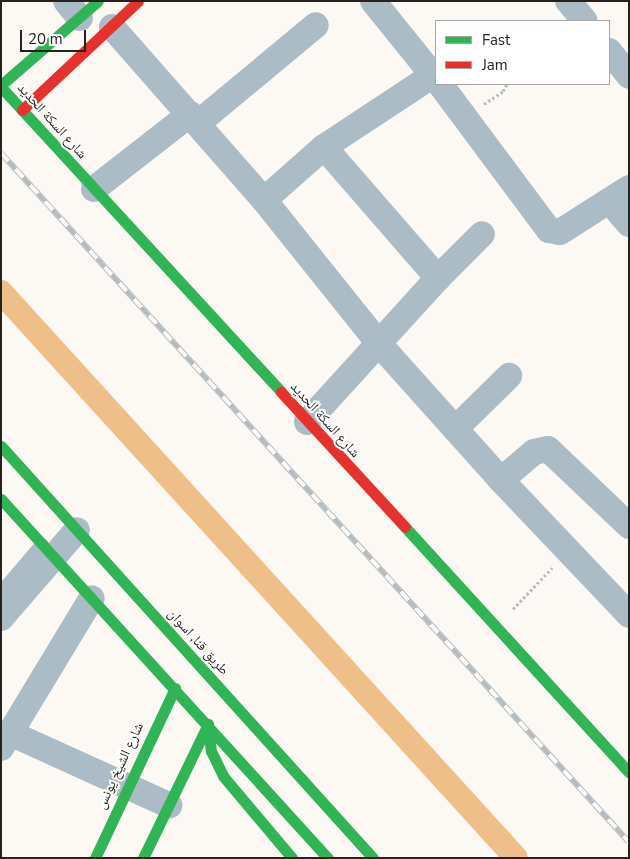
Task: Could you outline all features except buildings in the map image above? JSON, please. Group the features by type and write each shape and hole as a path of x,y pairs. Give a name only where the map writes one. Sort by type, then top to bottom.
{"main road":[{"path":"22,110 138,1"},
{"path":"1,86 81,7"},
{"name":"شارع السكة الحديد","path":"1,86 495,628 626,763"},
{"name":"طريق قنا, اسوان","path":"1,446 68,524 373,858"},
{"path":"6,476 17,464"},
{"path":"1,499 48,546 92,598 328,858"},
{"name":"شارع الشيخ يونس","path":"95,858 127,786 175,688"},
{"path":"143,858 208,724"},
{"path":"208,724 212,751 223,776 292,858"}],"street":[{"path":"372,1 435,78"},
{"path":"568,1 584,20"},
{"path":"94,189 194,118 316,25"},
{"path":"112,27 194,118 264,200 380,345 567,552 629,615"},
{"path":"610,52 629,76"},
{"path":"264,200 324,147 435,80"},
{"path":"441,85 548,230 560,232 619,195 629,224"},
{"path":"324,147 438,278"},
{"path":"307,422 380,345 438,278 482,234"},
{"path":"455,430 508,376"},
{"path":"501,480 534,452 548,449 629,526"},
{"path":"1,618 48,546 68,524"},
{"path":"92,598 5,741 127,786 169,805"}],"lane":[{"path":"1,593 48,546"}],"path":[{"path":"465,117 504,92 507,85"},
{"path":"495,628 567,552"}],"waterway":[{"path":"1,292 516,858"}],"railway":[{"path":"1,153 629,842"}],"traffic: fast":[{"path":"1,85 98,1"},
{"path":"1,87 281,392"},
{"path":"1,446 373,858"},
{"path":"1,499 328,858"},
{"path":"405,527 629,772"},
{"path":"95,858 175,688"},
{"path":"208,724 211,751 223,776 292,858"},
{"path":"143,858 208,724"}],"traffic: jam":[{"path":"22,110 138,1"},
{"path":"281,392 405,527"}]}
